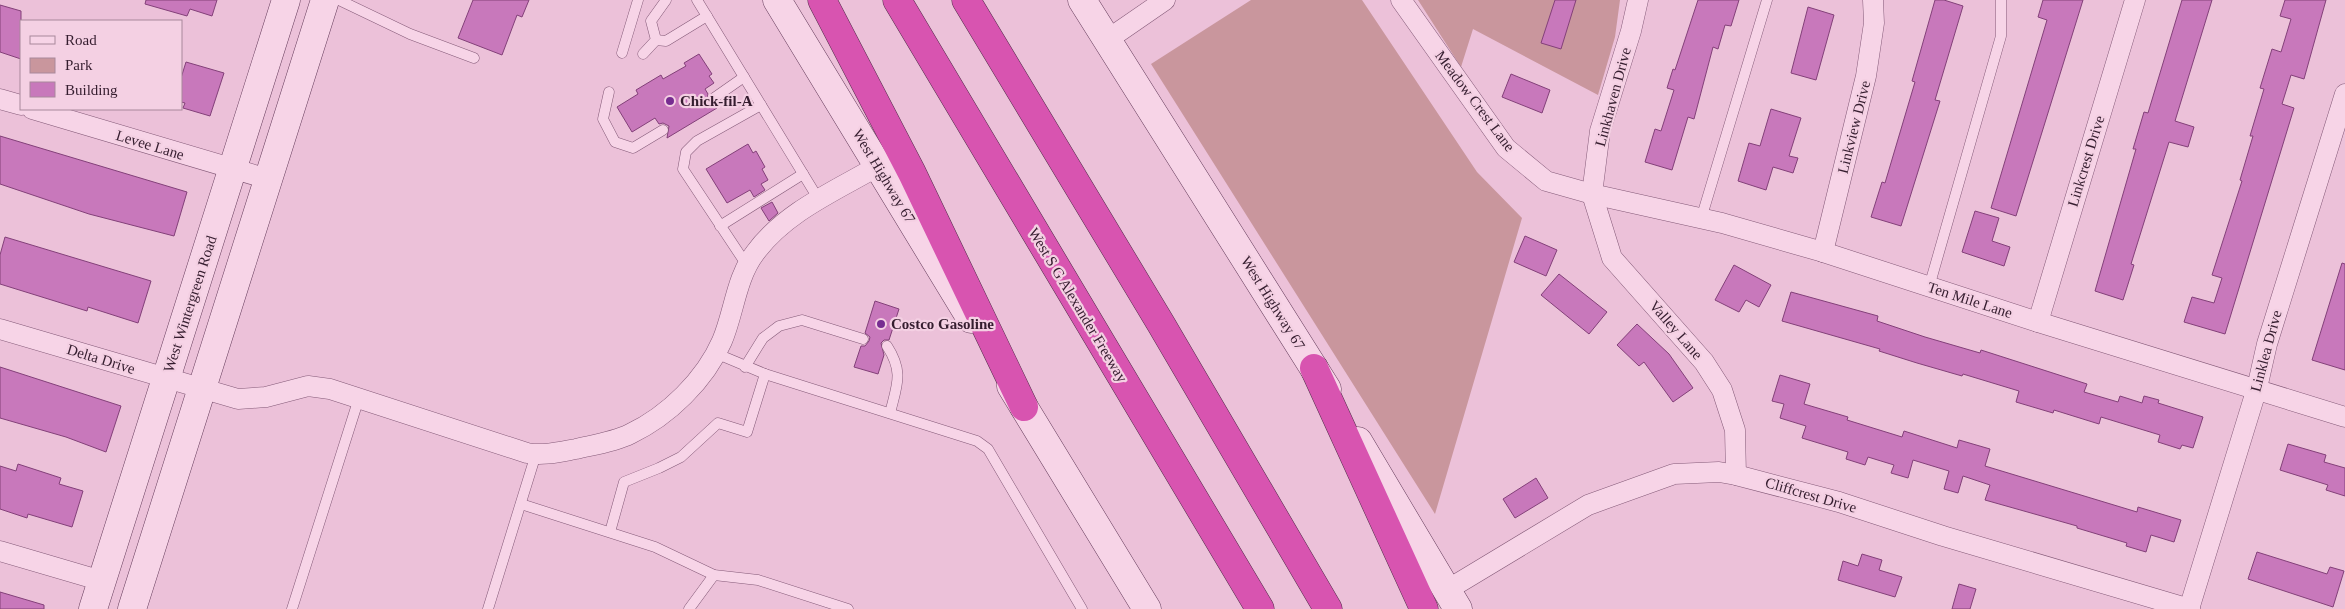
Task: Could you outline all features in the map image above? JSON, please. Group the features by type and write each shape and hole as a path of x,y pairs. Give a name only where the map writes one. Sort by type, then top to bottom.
{"highway":[{"path":"822,0 912,173 1024,408"},
{"name":"West S G Alexander Freeway","path":"897,0 1260,609"},
{"path":"966,0 1161,324 1328,609"},
{"path":"1314,368 1424,609"}],"main road":[{"name":"West Wintergreen Road","path":"93,609 286,0"},
{"path":"132,609 325,0"},
{"name":"West Highway 67","path":"777,0 1147,609"},
{"name":"West Highway 67","path":"1082,0 1314,368 1453,600"}],"street":[{"path":"1107,40 1165,0"},
{"name":"Meadow Crest Lane","path":"1401,0 1506,148 1546,181 1592,194"},
{"name":"Linkhaven Drive","path":"1592,194 1600,131 1631,31 1638,0"},
{"name":"Linkview Drive","path":"1823,252 1866,76 1874,23 1873,0"},
{"name":"Linkcrest Drive","path":"2038,322 2135,0"},
{"name":"Linklea Drive","path":"2189,609 2257,388 2267,344 2345,94"},
{"path":"0,99 20,106"},
{"name":"Levee Lane","path":"35,110 232,170 268,179"},
{"path":"536,454 557,453 594,445 630,434 661,415 684,394 706,369 722,341 754,254 773,232 819,200 878,166"},
{"name":"Ten Mile Lane","path":"1592,194 1701,219 1823,252 2038,322 2257,388 2345,417"},
{"name":"Valley Lane","path":"1592,194 1612,258 1704,362 1722,390 1735,430 1736,475"},
{"name":"Delta Drive","path":"0,328 238,399 266,397 308,386 330,389 536,454"},
{"name":"Cliffcrest Drive","path":"1453,600 1588,505 1674,474 1719,472 1839,502 1942,536 2189,609"},
{"path":"0,550 102,581"}],"lane":[{"path":"339,0 410,34 474,58"},
{"path":"622,53 638,0"},
{"path":"656,40 651,21 666,0"},
{"path":"697,0 819,200"},
{"path":"1701,219 1767,0"},
{"path":"1929,287 2001,36 2001,0"},
{"path":"656,40 666,41 707,16"},
{"path":"643,54 656,40"},
{"path":"714,98 744,77"},
{"path":"609,92 603,119 615,142 633,148 663,130"},
{"path":"748,267 683,169 686,152 697,140 761,105"},
{"path":"720,226 803,174"},
{"path":"745,367 763,338 779,326 802,320 863,339"},
{"path":"887,346 898,362 897,387 890,413"},
{"path":"715,352 745,367 977,442 988,449 1082,609"},
{"path":"610,532 624,482 681,457 718,423 747,432 765,374"},
{"path":"292,609 358,398"},
{"path":"488,609 536,454"},
{"path":"521,504 655,547 714,575 758,580 848,609"},
{"path":"689,609 714,575"}],"green space":[{"path":"1251,0 1362,0 1477,172 1522,218 1435,514 1151,64"},
{"path":"1418,0 1620,0 1615,37 1598,95 1473,29 1461,67"}],"building":[{"path":"146,0 217,0 212,16 190,9 187,16 145,4"},
{"path":"473,0 529,0 522,17 517,15 502,55 458,38"},
{"path":"1555,0 1576,0 1561,49 1541,43"},
{"path":"1698,0 1739,0 1731,26 1725,25 1718,49 1713,47 1694,119 1688,117 1672,170 1645,162 1655,129 1661,131 1674,90 1667,88 1673,69 1675,70"},
{"path":"1935,0 1944,0 1963,6 1935,100 1940,101 1901,226 1871,217 1882,182 1885,183 1915,82 1912,81"},
{"path":"2043,0 2083,0 2016,216 1991,208 2047,20 2038,17"},
{"path":"2182,0 2212,0 2175,121 2194,127 2188,147 2169,142 2131,264 2134,265 2123,300 2095,291 2136,149 2133,149 2144,112 2148,113"},
{"path":"2285,0 2326,0 2304,79 2291,75 2282,104 2294,108 2225,334 2184,322 2192,297 2214,303 2222,278 2212,275 2242,181 2240,180 2253,136 2250,136 2264,89 2260,88 2272,49 2281,52 2291,19 2280,16"},
{"path":"0,5 21,11 20,59 0,52"},
{"path":"1808,7 1834,15 1816,80 1791,73"},
{"name":"Chick-fil-A","path":"699,54 712,74 709,76 714,83 705,89 708,94 707,99 717,108 667,138 669,126 663,123 659,124 655,118 632,132 617,107 638,94 636,90 661,75 663,79 686,66 684,63"},
{"path":"186,62 224,73 210,116 183,108 185,103 182,102 182,75"},
{"path":"1511,74 1550,90 1542,113 1502,97"},
{"path":"1771,109 1801,118 1789,156 1798,158 1793,173 1773,167 1766,190 1738,181 1749,143 1760,146"},
{"path":"0,136 187,192 174,236 89,214 0,184"},
{"path":"748,144 753,153 756,151 765,167 762,169 768,180 761,184 765,190 754,197 750,190 727,203 706,169"},
{"path":"772,202 778,213 769,221 761,208"},
{"path":"1975,211 1999,218 1992,241 2010,247 2004,266 1962,252"},
{"path":"1525,236 1557,250 1546,276 1514,262"},
{"path":"5,237 151,281 138,323 88,307 87,311 0,284 0,255"},
{"path":"2342,263 2345,264 2345,370 2312,360"},
{"path":"1734,265 1771,285 1759,307 1746,300 1739,312 1715,300"},
{"path":"1559,274 1607,312 1589,334 1541,295"},
{"path":"1791,292 1878,316 1877,321 1925,337 1980,353 1981,350 2087,384 2084,392 2118,402 2120,396 2142,403 2144,396 2159,400 2158,403 2203,417 2193,448 2182,445 2180,449 2158,442 2160,435 2101,417 2099,424 2054,410 2053,413 2016,402 2019,391 1963,374 1962,376 1917,363 1879,351 1880,349 1782,321"},
{"name":"Costco Gasoline","path":"875,301 899,309 889,340 884,340 881,343 884,355 878,374 854,367 861,346 865,346 869,341 870,337 865,333"},
{"path":"1637,324 1669,354 1693,388 1673,402 1644,362 1639,366 1617,345"},
{"path":"0,367 121,406 106,452 66,437 0,418"},
{"path":"1780,375 1810,384 1804,404 1848,417 1847,420 1902,437 1904,431 1957,448 1959,440 1990,449 1985,466 2137,512 2138,507 2181,520 2174,542 2151,535 2146,552 2126,546 2127,543 2077,528 2077,526 1985,500 1990,485 1963,476 1958,493 1944,489 1949,471 1913,460 1908,478 1891,473 1894,465 1868,457 1865,465 1846,459 1848,452 1802,438 1806,426 1780,418 1784,404 1772,401"},
{"path":"2288,444 2326,455 2324,462 2345,468 2345,496 2326,490 2328,485 2280,470"},
{"path":"18,464 61,478 59,484 83,491 72,527 28,514 27,518 0,509 0,466 16,471"},
{"path":"1536,478 1548,498 1515,518 1503,499"},
{"path":"2257,552 2327,574 2330,567 2344,571 2333,607 2248,579"},
{"path":"1862,554 1882,560 1879,570 1902,577 1895,597 1838,580 1843,561 1858,566"},
{"path":"1959,584 1976,589 1970,609 1952,609"},
{"path":"0,592 44,605 44,609 0,609"}],"place":[{"name":"Chick-fil-A","path":"670,101"},
{"name":"Costco Gasoline","path":"881,324"}]}
